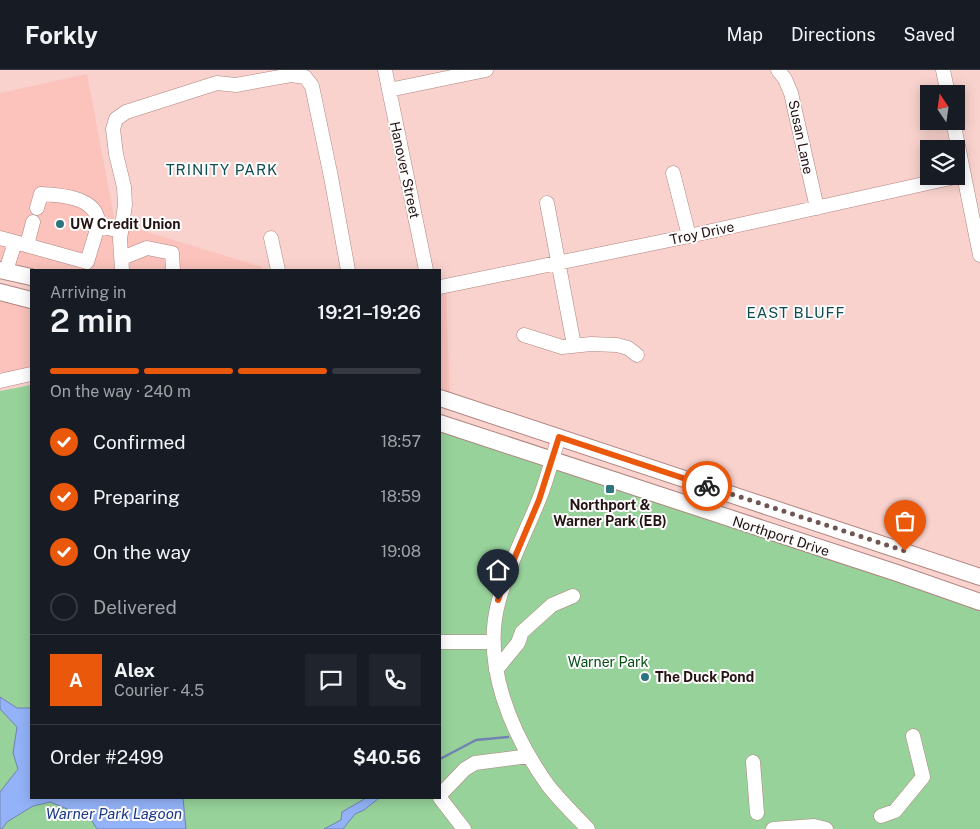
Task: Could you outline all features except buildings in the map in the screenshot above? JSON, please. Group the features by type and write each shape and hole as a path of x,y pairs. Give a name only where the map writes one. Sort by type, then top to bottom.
{"main road":[{"path":"3,270 30,277"},
{"path":"0,292 30,300"},
{"name":"Northport Drive","path":"441,398 980,577"},
{"name":"Northport Drive","path":"441,423 980,602"}],"street":[{"name":"Hanover Street","path":"385,70 426,269"},
{"path":"389,90 486,70"},
{"name":"Susan Lane","path":"778,70 785,79 791,93 817,208"},
{"path":"943,70 946,85"},
{"path":"122,264 121,231 125,205 124,187 114,140 113,129 116,118 126,112 217,83 236,84 298,75 304,77 312,86 315,97 348,269"},
{"path":"673,173 688,236"},
{"path":"965,180 980,255"},
{"name":"Troy Drive","path":"441,288 920,185"},
{"path":"0,238 87,262 98,226 98,220 87,203 61,195 41,194 37,208"},
{"path":"547,203 574,345"},
{"path":"3,270 33,222"},
{"path":"98,226 121,231"},
{"path":"271,238 278,269"},
{"path":"122,264 146,248 172,253 173,269"},
{"path":"524,335 562,347 574,345 617,345 628,348 637,355"},
{"path":"0,382 30,374"},
{"path":"559,437 539,500 498,600 494,642 496,670 516,733 529,756 548,785 588,829"},
{"path":"496,670 518,644 522,632 552,605 572,596"},
{"path":"441,642 494,642"},
{"path":"881,816 895,811 923,777 913,736"},
{"path":"441,795 465,769 475,763 529,756"},
{"path":"753,762 757,813"},
{"path":"441,797 464,829"},
{"path":"773,829 814,826 826,829"}],"shaded area":[{"path":"87,74 115,222 262,267 261,269 0,270 0,93"},
{"path":"446,286 450,401 441,398 441,287"},
{"path":"0,292 30,300 30,374 0,381"}],"green space":[{"name":"Warner Park","path":"30,385 30,799 441,799 441,431 828,557 980,611 980,829 0,829 0,391"}],"water":[{"name":"Warner Park Lagoon","path":"0,697 17,708 30,708 30,799 183,799 186,829 97,829 90,818 50,802 33,806 7,822 0,829 0,792 18,769 13,753 17,727 0,709"},
{"path":"364,799 378,799 364,810 355,814 343,829 324,829 341,820 342,812"}],"waterway":[{"path":"441,758 476,740 508,737"}],"way so far":[{"path":"707,486 905,551"}],"place":[{"name":"UW Credit Union","path":"60,224"},
{"name":"Northport & Warner Park (EB)","path":"610,489"},
{"name":"The Duck Pond","path":"645,677"}],"district":[{"name":"TRINITY PARK","path":"222,169"},
{"name":"EAST BLUFF","path":"796,312"}],"route":[{"path":"498,600 539,500 559,437 707,486"}]}
